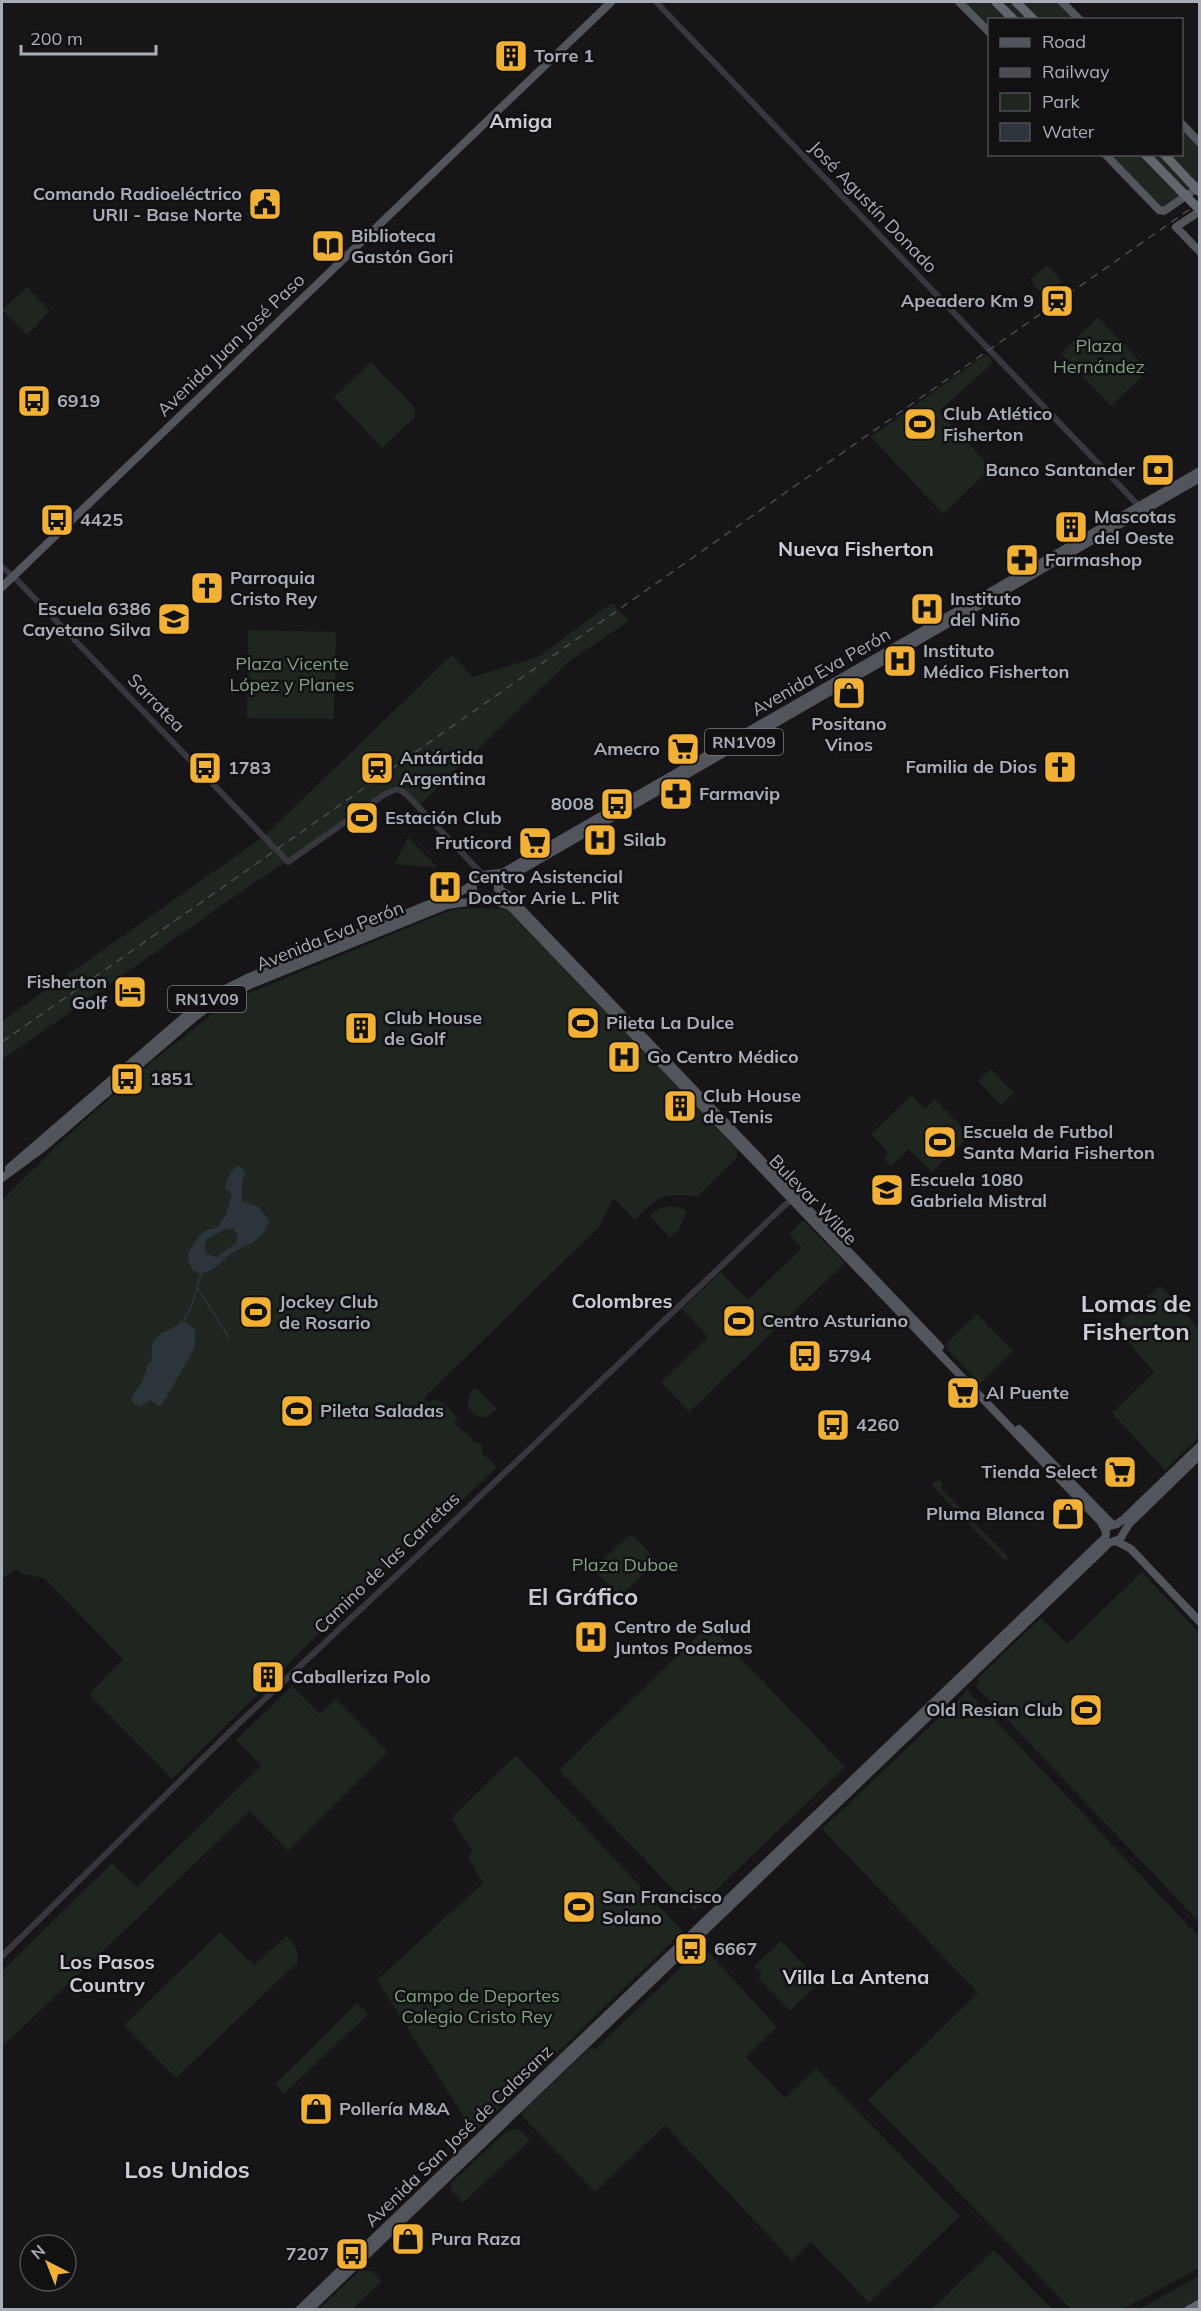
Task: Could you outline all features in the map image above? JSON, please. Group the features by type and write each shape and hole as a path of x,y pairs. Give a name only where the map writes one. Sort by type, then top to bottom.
{"highway":[{"path":"996,2 1012,18"},
{"path":"1016,2 1032,18"},
{"path":"1147,156 1200,211"},
{"path":"1166,156 1195,184 1200,192"},
{"path":"1189,2310 1200,2304"}],"main road":[{"name":"Avenida Juan José Paso","path":"2,586 611,2"},
{"path":"959,2 988,31"},
{"path":"1062,2 1078,18"},
{"path":"1183,125 1200,143"},
{"path":"1107,156 1159,210 1164,211 1195,184"},
{"path":"1200,211 1179,230 1200,252"},
{"name":"Avenida Eva Perón","path":"498,888 504,880 1141,508 1200,471"},
{"name":"Avenida Eva Perón","path":"2,1176 180,1020 213,995 248,978 464,890 480,878 507,870 1141,508 1200,478"},
{"path":"486,900 475,895 480,878 495,878 498,888"},
{"name":"RN1V09","path":"486,900 497,894 498,888"},
{"name":"Bulevar Wilde","path":"498,888 507,894 1093,1514 1104,1526 1109,1539 1131,1549"},
{"name":"Avenida Eva Perón","path":"2,1176 44,1147 195,1017 227,994 447,905 486,900"},
{"name":"Bulevar Wilde","path":"486,900 507,903 510,906 794,1199 1119,1528 1131,1549 1200,1622"},
{"path":"1119,1528 1200,1446"},
{"path":"1119,1528 1200,1455"},
{"name":"Avenida San José de Calasanz","path":"299,2310 867,1770 1104,1548 1122,1537 1119,1528 1106,1533 1105,1538 867,1770 309,2310"}],"street":[{"name":"José Agustín Donado","path":"656,2 1141,508"},
{"name":"Sarratea","path":"2,567 288,862 395,789 406,794 469,862 480,878"},
{"name":"Camino de las Carretas","path":"2,1956 237,1725 794,1199"}],"green space":[{"path":"959,2 1062,2 1079,18 988,18 988,32"},
{"path":"1183,125 1199,143 1199,186 1164,211 1106,156 1183,156"},
{"path":"1048,265 1062,282 1044,297 1030,280"},
{"path":"27,287 50,311 27,335 2,310"},
{"name":"Plaza Hernández","path":"1098,317 1148,370 1111,406 1061,353"},
{"name":"Club Atlético Fisherton","path":"988,355 993,363 939,411 990,469 943,514 871,437"},
{"path":"371,362 415,408 415,417 382,448 334,397"},
{"path":"612,603 629,621 568,662 418,807 395,789 241,892 2,1060 2,1021 264,836 452,655 473,677 537,657"},
{"name":"Plaza Vicente López y Planes","path":"248,630 336,632 334,719 247,718"},
{"path":"408,837 438,868 395,864"},
{"name":"Jockey Club de Rosario","path":"477,908 508,909 626,1030 738,1150 736,1159 697,1197 676,1195 662,1198 635,1220 613,1198 599,1227 424,1398 429,1403 433,1399 437,1400 450,1409 458,1418 454,1422 456,1425 474,1442 482,1445 482,1453 497,1467 444,1518 415,1539 172,1779 89,1694 123,1659 44,1578 22,1574 17,1569 2,1579 2,1200 67,1136 143,1069 221,1007 242,996 446,912"},
{"path":"991,1069 1014,1093 1001,1105 978,1081"},
{"path":"912,1095 925,1109 935,1099 970,1136 932,1172 909,1149 891,1166 884,1159 889,1153 871,1134"},
{"path":"671,1206 687,1211 679,1230 670,1238 650,1216 661,1208"},
{"name":"Centro Asturiano","path":"803,1220 845,1263 689,1412 661,1382 708,1337 682,1309 721,1272 748,1300 802,1248 789,1234"},
{"path":"1158,1287 1162,1287 1200,1330 1199,1437 1165,1470 1112,1413 1154,1372 1115,1327"},
{"path":"977,1314 1013,1351 980,1384 944,1346"},
{"path":"475,1387 497,1409 487,1417 476,1416 468,1408 468,1396"},
{"path":"939,1480 942,1483 941,1488 1007,1556 1007,1560 1003,1559 933,1487 932,1483"},
{"name":"Plaza Duboe","path":"629,1535 635,1537 657,1561 620,1597 593,1569"},
{"name":"Old Resian Club","path":"1142,1572 1199,1633 1199,1922 975,1686 979,1682 977,1679 1041,1618 1067,1644"},
{"path":"709,1625 845,1767 694,1911 559,1770"},
{"path":"292,1686 320,1714 336,1699 388,1752 288,1851 250,1811 2,2047 2,1971 112,1863 137,1887 261,1766 236,1740"},
{"path":"966,1689 1199,1937 1199,2268 1123,2309 1071,2309 938,2169 868,2100 978,1993 822,1829 964,1694"},
{"name":"Campo de Deportes Colegio Cristo Rey","path":"516,1755 683,1931 474,2133 377,1980 483,1883 468,1857 473,1851 451,1818"},
{"path":"220,1932 254,1965 286,1936 296,1948 297,1963 176,2078 124,2025"},
{"path":"781,1941 820,1982 790,2011 758,1978 762,1974 754,1966"},
{"path":"703,1946 777,2027 746,2057 785,2098 816,2068 960,2216 869,2303 811,2242 792,2261 665,2125 595,2192 522,2116 524,2110 591,2047 594,2050"},
{"path":"357,2003 368,2014 284,2094 275,2084"},
{"path":"519,2129 530,2140 463,2203 451,2190 451,2183 508,2130"},
{"path":"994,2250 1052,2309 932,2309"},
{"path":"360,2270 372,2271 382,2281 352,2309 319,2309"},
{"path":"1199,2276 1199,2309 1139,2309"}],"water":[{"path":"239,1165 245,1174 242,1181 242,1201 259,1207 269,1221 258,1239 231,1254 210,1271 199,1273 189,1264 188,1253 199,1236 205,1231 220,1226 232,1195 225,1187 230,1175","holes":["233,1228 238,1236 235,1244 216,1257 207,1254 204,1248 207,1239 226,1229"]},
{"path":"181,1320 195,1329 195,1346 192,1353 162,1405 158,1406 151,1400 138,1407 138,1404 134,1404 131,1398 142,1382 148,1364 152,1361 153,1343 160,1334 176,1326"}],"waterway":[{"path":"184,1321 193,1302 201,1273"},
{"path":"197,1287 230,1339"}],"railway":[{"path":"2,1042 1200,202"}],"place":[{"name":"Torre 1","path":"511,56"},
{"name":"Comando Radioeléctrico URII - Base Norte","path":"265,204"},
{"name":"Biblioteca Gastón Gori","path":"328,246"},
{"name":"Apeadero Km 9","path":"1057,301"},
{"name":"6919","path":"34,401"},
{"name":"Club Atlético Fisherton","path":"920,424"},
{"name":"Banco Santander","path":"1158,470"},
{"name":"4425","path":"57,520"},
{"name":"Mascotas del Oeste","path":"1071,527"},
{"name":"Farmashop","path":"1022,560"},
{"name":"Parroquia Cristo Rey","path":"207,588"},
{"name":"Instituto del Niño","path":"927,609"},
{"name":"Escuela 6386 Cayetano Silva","path":"174,619"},
{"name":"Instituto Médico Fisherton","path":"900,661"},
{"name":"Positano Vinos","path":"849,693"},
{"name":"Amecro","path":"683,749"},
{"name":"Familia de Dios","path":"1060,767"},
{"name":"1783","path":"205,768"},
{"name":"Antártida Argentina","path":"377,768"},
{"name":"Farmavip","path":"676,794"},
{"name":"8008","path":"617,804"},
{"name":"Estación Club","path":"362,818"},
{"name":"Silab","path":"600,840"},
{"name":"Fruticord","path":"535,843"},
{"name":"Centro Asistencial Doctor Arie L. Plit","path":"445,887"},
{"name":"Fisherton Golf","path":"130,992"},
{"name":"Pileta La Dulce","path":"583,1023"},
{"name":"Club House de Golf","path":"361,1028"},
{"name":"Go Centro Médico","path":"624,1057"},
{"name":"1851","path":"127,1079"},
{"name":"Club House de Tenis","path":"680,1106"},
{"name":"Escuela de Futbol Santa Maria Fisherton","path":"940,1142"},
{"name":"Escuela 1080 Gabriela Mistral","path":"887,1190"},
{"name":"Jockey Club de Rosario","path":"256,1312"},
{"name":"Centro Asturiano","path":"739,1321"},
{"name":"5794","path":"805,1356"},
{"name":"Al Puente","path":"963,1393"},
{"name":"Pileta Saladas","path":"297,1411"},
{"name":"4260","path":"833,1425"},
{"name":"Tienda Select","path":"1120,1472"},
{"name":"Pluma Blanca","path":"1068,1514"},
{"name":"Centro de Salud Juntos Podemos","path":"591,1637"},
{"name":"Caballeriza Polo","path":"268,1677"},
{"name":"Old Resian Club","path":"1086,1710"},
{"name":"San Francisco Solano","path":"579,1907"},
{"name":"6667","path":"691,1949"},
{"name":"Pollería M&A","path":"316,2109"},
{"name":"Pura Raza","path":"408,2239"},
{"name":"7207","path":"352,2254"}],"district":[{"name":"Amiga","path":"521,121"},
{"name":"Nueva Fisherton","path":"856,549"},
{"name":"Colombres","path":"622,1301"},
{"name":"Lomas de Fisherton","path":"1136,1318"},
{"name":"El Gráfico","path":"583,1597"},
{"name":"Los Pasos Country","path":"107,1974"},
{"name":"Villa La Antena","path":"856,1977"},
{"name":"Los Unidos","path":"187,2170"}]}
